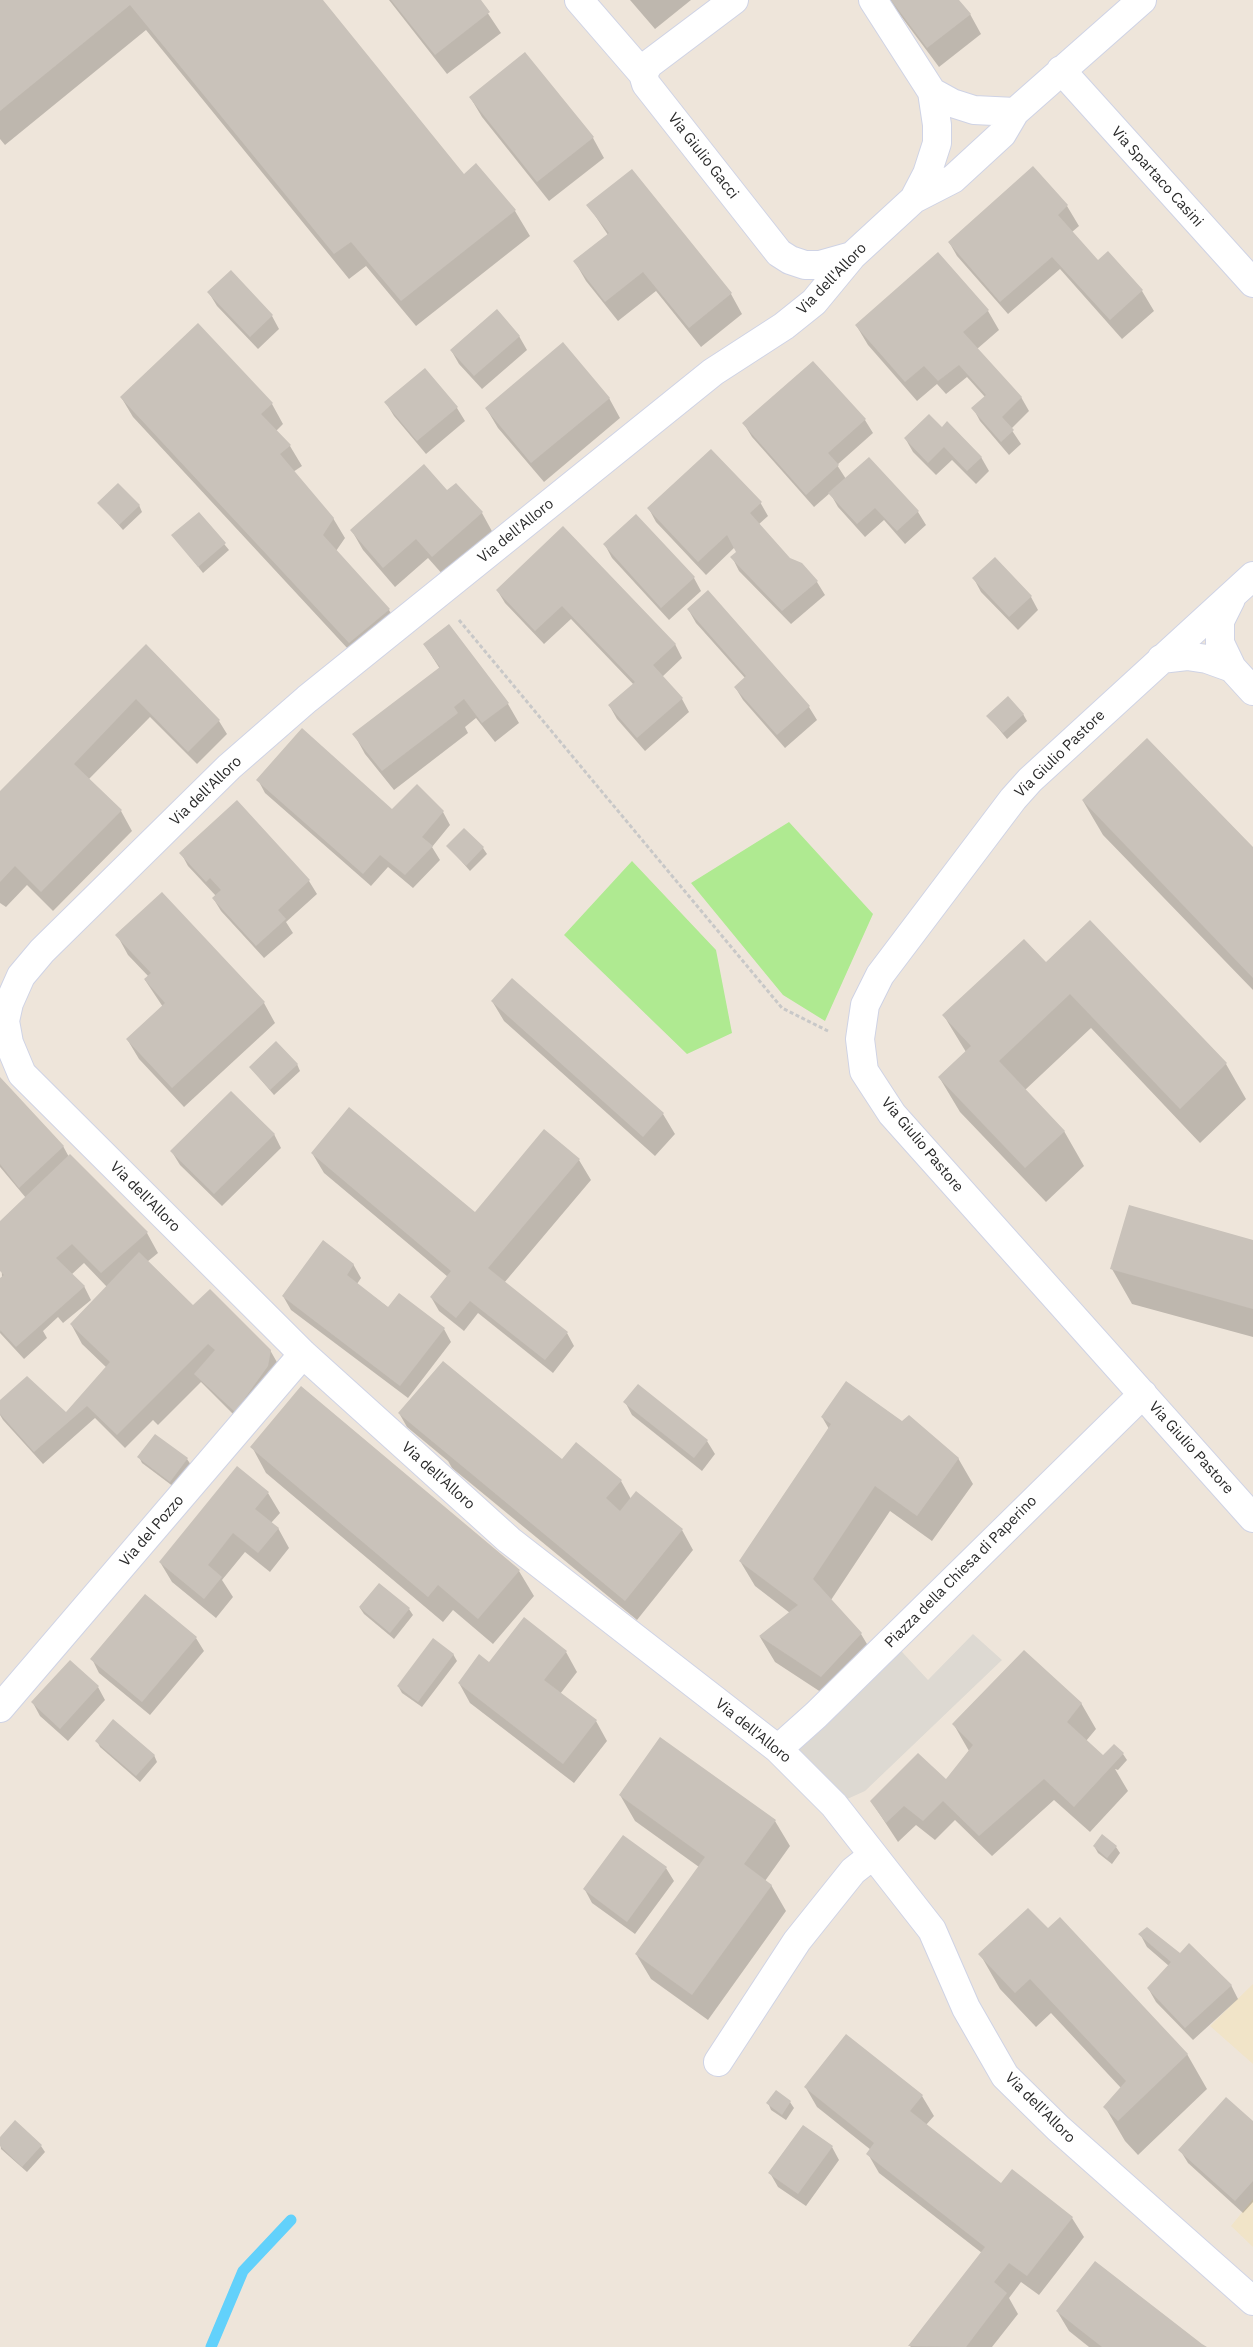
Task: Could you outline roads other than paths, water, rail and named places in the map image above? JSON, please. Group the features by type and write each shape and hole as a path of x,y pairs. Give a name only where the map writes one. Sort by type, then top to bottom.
{"street":[{"name":"Via Giulio Gacci","path":"579,0 643,74 646,84 779,253 790,260 806,265 820,265 852,256"},
{"path":"643,74 649,64 734,0"},
{"name":"Via dell'Alloro","path":"873,0 932,92 937,125 937,143 927,174 914,199 852,256 814,302 784,326 713,372 307,699 229,767 42,952 21,976 3,1021 9,1043 22,1074 303,1354 509,1540 778,1749 834,1805 872,1856 932,1930 966,2008 1005,2076 1065,2134 1253,2301"},
{"path":"914,199 953,179 1002,134 1015,112 1142,0"},
{"name":"Via Spartaco Casini","path":"1061,70 1253,283"},
{"name":"Via dell'Alloro","path":"932,92 952,103 974,110 1015,112"},
{"path":"1243,585 1220,621 1220,643 1232,668 1253,691"},
{"name":"Via Giulio Pastore","path":"1243,585 1030,780 1013,800 880,975 865,1005 860,1039 864,1070 892,1114 1253,1518"},
{"path":"1161,660 1187,656 1207,659 1232,668"},
{"name":"Via del Pozzo","path":"0,1708 303,1354"},
{"name":"Piazza della Chiesa di Paperino","path":"778,1749 816,1715 1143,1394"},
{"path":"718,2062 798,1941 853,1871 872,1856"}],"waterway":[{"path":"211,2347 243,2271 291,2220"}]}
